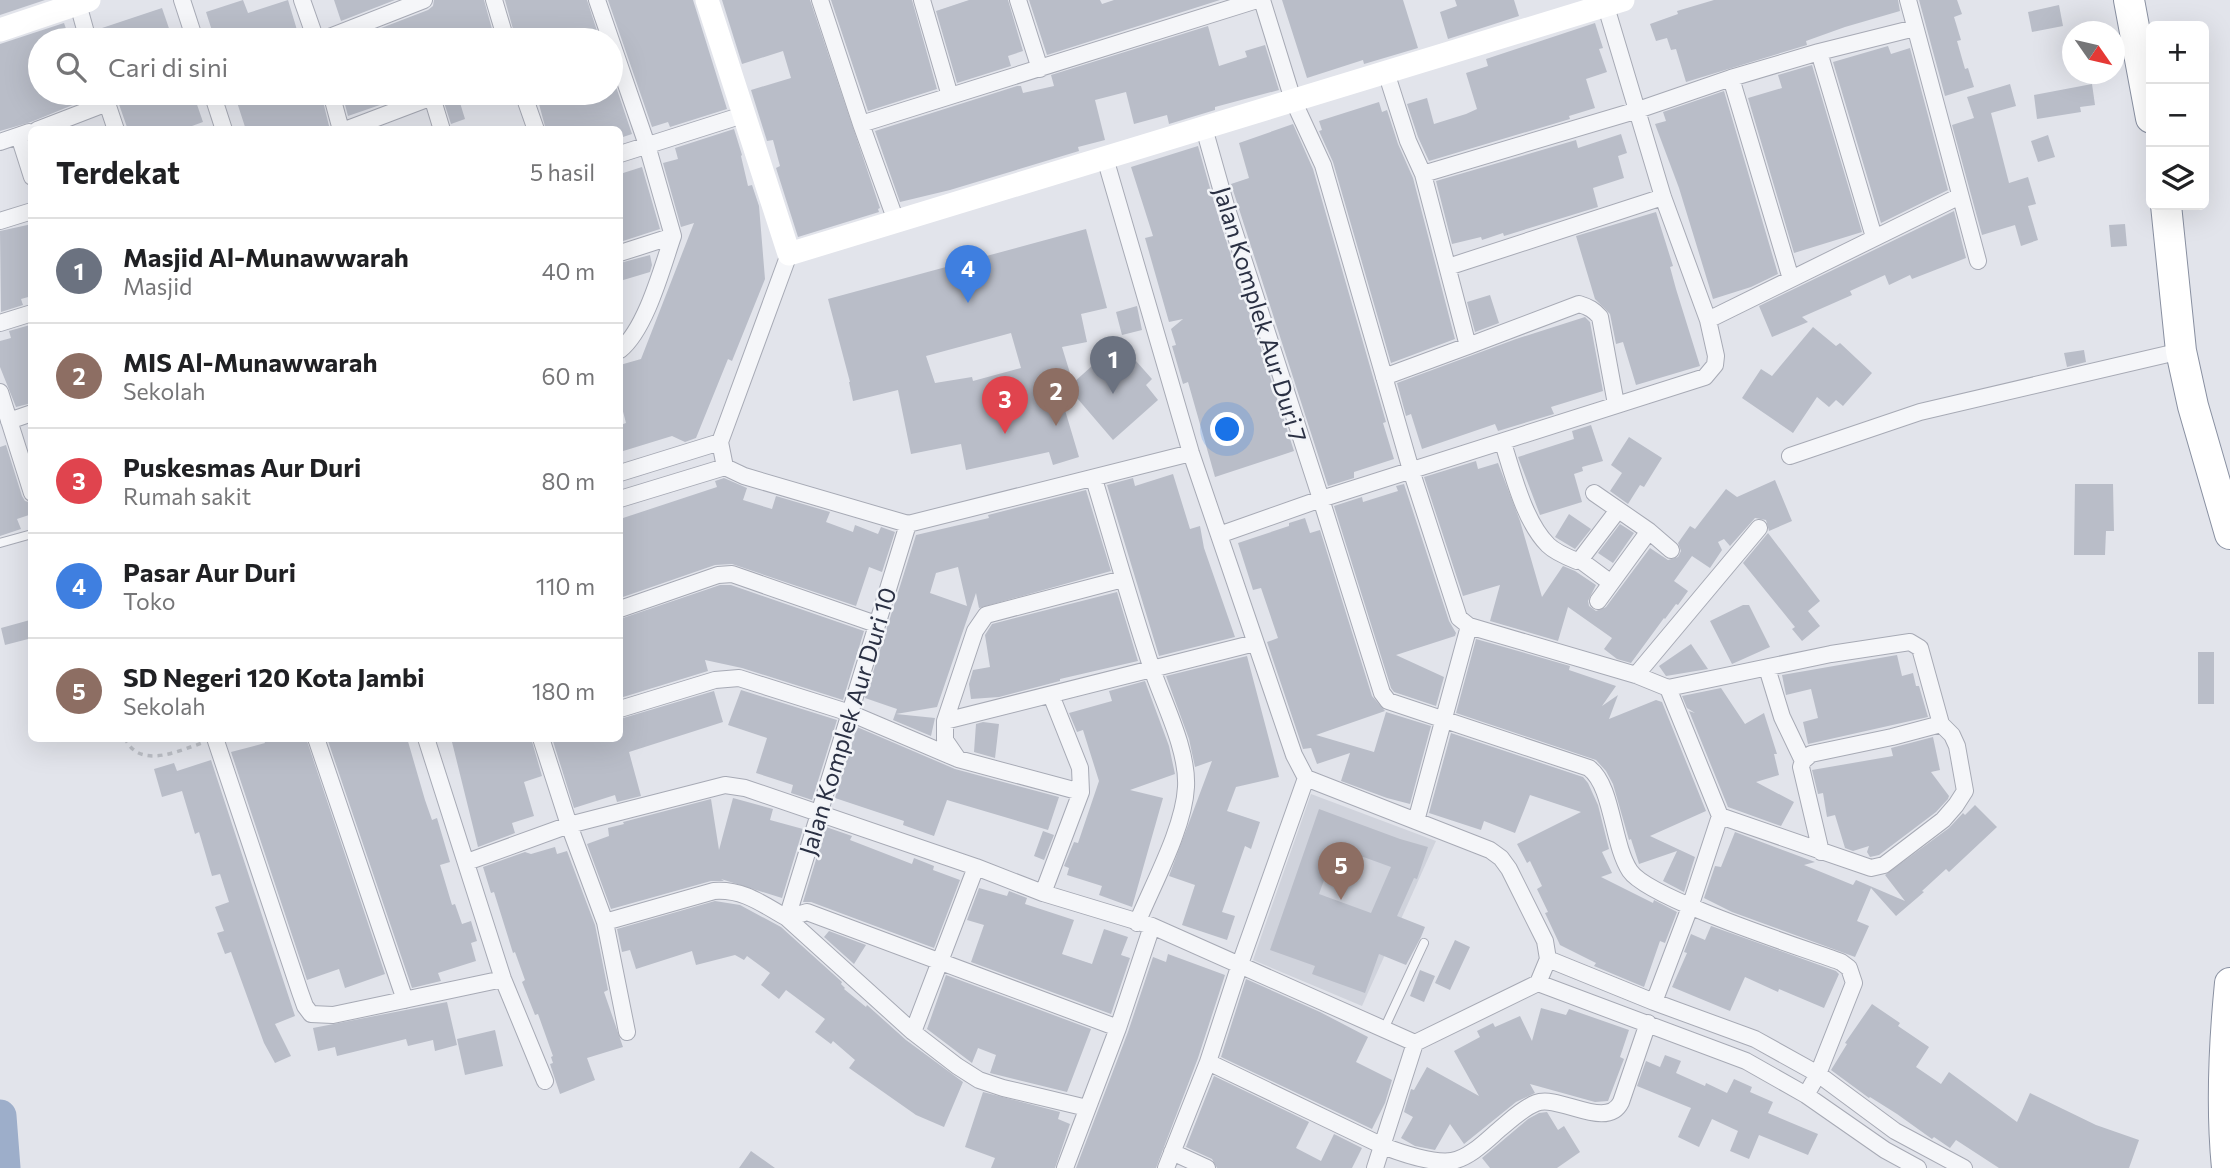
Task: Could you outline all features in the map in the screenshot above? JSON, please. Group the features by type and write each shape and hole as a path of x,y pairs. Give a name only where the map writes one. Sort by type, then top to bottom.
{"highway":[{"path":"2129,0 2146,91"},
{"path":"2167,210 2181,351 2193,406 2230,534"},
{"path":"2227,1168 2224,1135 2225,1031 2230,983"}],"street":[{"path":"182,0 191,28"},
{"path":"302,0 312,28"},
{"path":"353,28 424,0"},
{"path":"494,0 502,28"},
{"path":"597,0 607,28"},
{"path":"707,0 789,254 720,443 725,467"},
{"path":"820,0 896,221"},
{"path":"922,0 950,96"},
{"path":"1018,0 1040,69"},
{"path":"861,124 1260,0 1293,100 1323,165 1411,470 1459,618 1469,626 1636,675 1668,688 1831,654 1910,642 1916,643 1923,655 1941,724 1952,735 1957,746 1965,791 1950,813 1884,865 1871,868 1720,816"},
{"path":"1908,0 1978,261"},
{"path":"0,30 83,2 86,28"},
{"path":"789,254 1611,2 1638,110 1664,197 1708,320 1716,356 1714,365 1705,377 1321,499 1219,535"},
{"path":"1423,174 1638,110 1731,78 1915,28"},
{"path":"1819,52 1874,237"},
{"path":"1386,72 1408,141 1423,174 1468,346"},
{"path":"623,75 647,145 673,236 653,293 635,332 623,347"},
{"path":"1731,78 1791,279"},
{"path":"46,126 90,105"},
{"path":"107,105 115,126"},
{"path":"216,105 223,126"},
{"path":"335,105 342,126"},
{"path":"354,126 410,105"},
{"path":"438,105 441,126"},
{"path":"527,105 535,126"},
{"path":"623,153 743,115"},
{"name":"Jalan Komplek Aur Duri 7","path":"1204,128 1226,206 1384,697 1392,704 1444,720"},
{"path":"0,142 25,134 28,152"},
{"path":"1105,158 1191,453 1294,755 1306,778 1490,850 1501,858 1509,869 1545,941 1548,959 1538,984 1415,1043 1375,1168"},
{"path":"1708,320 1960,196"},
{"path":"1448,267 1664,197"},
{"path":"0,221 28,212"},
{"path":"623,252 673,236"},
{"path":"1384,377 1579,304 1587,306 1600,317 1616,404"},
{"path":"0,323 28,314"},
{"path":"1790,456 1920,412 2181,351"},
{"path":"0,392 28,480"},
{"path":"9,421 28,414"},
{"path":"623,472 720,443"},
{"path":"1503,443 1520,497 1542,538 1557,552 1580,560 1611,583"},
{"path":"623,498 725,467 744,476 908,524 1191,453"},
{"path":"1065,1168 1118,1028 1144,924 1178,825 1186,787 1183,761 1123,579 1094,479"},
{"path":"1594,494 1649,531 1671,550"},
{"path":"1580,560 1618,510"},
{"name":"Jalan Komplek Aur Duri 10","path":"787,918 908,524"},
{"path":"1636,675 1759,528"},
{"path":"1598,601 1649,531"},
{"path":"623,608 718,575 732,574 876,624"},
{"path":"958,759 945,740 945,722 975,631 986,615 1123,579"},
{"path":"1416,821 1469,626"},
{"path":"945,722 1255,643"},
{"path":"1767,668 1782,717 1803,761"},
{"path":"623,708 715,680 739,678 850,713 958,759 1081,792"},
{"path":"1654,1002 1690,907 1720,816 1668,688"},
{"path":"1043,893 1081,792 1080,768 1051,695"},
{"path":"1444,720 1589,768 1596,774 1602,786 1623,857 1632,874 1690,907 1841,962 1849,968 1854,983 1818,1074 1806,1096"},
{"path":"1821,852 1801,767 1803,761 1811,754 1941,724"},
{"path":"210,742 308,1010 319,1016 333,1015 503,979"},
{"path":"317,742 405,1000"},
{"path":"427,742 503,979 545,1081"},
{"path":"542,742 605,922 627,1032"},
{"path":"1166,1168 1208,1062 1306,778"},
{"path":"467,862 569,825 725,785 761,792 1043,893 1144,924 1415,1043"},
{"path":"913,1032 976,867"},
{"path":"605,922 714,891 730,890 745,895 787,918 913,1032 979,1080 1087,1108"},
{"path":"787,918 807,912 1118,1028"},
{"path":"1548,959 1755,1039 1818,1074 1895,1131 1964,1168"},
{"path":"1538,984 1746,1061 1806,1096 1885,1150 1918,1168"},
{"path":"1208,1062 1383,1146 1411,1156 1451,1161 1466,1155 1518,1113 1538,1102 1546,1101 1589,1112 1609,1113 1616,1110 1648,1023"},
{"path":"1172,1152 1207,1168"}],"lane":[{"path":"0,543 28,535"},
{"path":"1384,1029 1424,943"}],"path":[{"path":"127,742 139,754 151,757 203,742"}],"shaded area":[{"path":"1311,794 1436,841 1362,1006 1253,960"}],"building":[{"path":"0,0 45,0 0,15"},
{"path":"243,0 248,13 288,0 296,28 211,28 206,12"},
{"path":"334,0 395,0 341,21"},
{"path":"434,0 484,0 492,28 381,28 433,6"},
{"path":"505,0 587,0 596,28 513,28"},
{"path":"608,0 693,0 727,109 670,127 668,122 652,127 623,43 623,28 618,28"},
{"path":"722,0 810,0 880,208 879,212 798,237 776,168 780,166 773,140 767,141 751,90 791,78 783,51 742,64"},
{"path":"831,0 912,0 937,89 868,111"},
{"path":"969,0 1008,0 1023,51 1008,56 1011,66 957,83 936,11"},
{"path":"1029,0 1100,0 1102,4 1114,0 1220,0 1047,55"},
{"path":"1282,0 1403,0 1418,48 1364,64 1363,60 1307,78"},
{"path":"1455,0 1514,0 1519,16 1448,39 1440,12 1457,6"},
{"path":"1714,0 1898,0 1900,11 1806,41 1807,45 1686,82 1676,49 1671,50 1667,38 1656,41 1650,24 1678,14 1677,11"},
{"path":"1919,0 1957,0 1962,14 1954,17 1961,40 1957,41 1965,69 1968,68 1974,87 1945,96"},
{"path":"2059,5 2062,26 2032,32 2028,12"},
{"path":"162,8 169,28 102,28"},
{"path":"64,23 66,28 49,28"},
{"path":"1595,23 1603,48 1599,49 1607,72 1586,79 1595,108 1569,116 1570,119 1429,161 1407,104 1427,98 1434,124 1466,114 1477,109 1466,73 1488,66 1486,59"},
{"path":"1208,26 1219,66 1247,57 1245,51 1265,45 1279,90 1215,107 1215,110 1169,124 1167,115 1134,124 1126,92 1095,100 1105,140 1078,147 1079,151 950,190 900,202 875,131 1017,86 1021,86 1023,93 1054,86 1051,75"},
{"path":"28,35 28,105 73,105 0,131 0,44"},
{"path":"1888,46 1891,54 1910,48 1948,190 1881,223 1833,62"},
{"path":"1812,65 1862,232 1794,253 1748,98 1782,88 1778,75"},
{"path":"2010,84 2016,106 1991,113 2009,183 2028,177 2036,204 2028,206 2038,240 2021,246 2015,225 1982,235 1952,125 1974,118 1967,97"},
{"path":"2092,84 2095,105 2080,107 2081,112 2037,119 2034,95"},
{"path":"1724,91 1778,274 1751,287 1713,299 1679,188 1655,124 1666,121 1663,112"},
{"path":"1379,102 1382,112 1387,110 1413,178 1455,339 1391,363 1333,162 1319,131 1322,130 1319,121"},
{"path":"119,105 197,105 203,122 192,126 127,126"},
{"path":"238,105 324,105 329,126 245,126"},
{"path":"345,105 380,105 348,116"},
{"path":"445,105 461,105 465,119 451,124"},
{"path":"539,105 622,105 632,134 623,137 623,126 545,126"},
{"path":"1293,124 1313,169 1386,422 1383,423 1394,459 1354,472 1354,478 1328,486 1231,184 1249,178 1239,143"},
{"path":"734,129 748,186 752,185 759,206 765,279 732,361 728,359 696,438 685,442 672,436 623,451 623,424 626,423 623,412 623,364 641,359 694,223 681,227 663,163 678,159 675,148"},
{"path":"1621,134 1627,153 1618,156 1624,178 1593,188 1598,207 1504,236 1503,233 1482,240 1481,237 1452,244 1436,181 1576,140 1578,148"},
{"path":"2048,135 2055,157 2038,162 2031,141"},
{"path":"1198,146 1294,451 1215,477 1188,382 1183,384 1172,346 1176,345 1171,329 1183,319 1169,322 1145,238 1153,236 1131,167"},
{"path":"642,167 660,229 623,241 623,173"},
{"path":"1954,211 1966,258 1912,279 1910,275 1889,285 1885,275 1850,291 1852,295 1802,317 1808,322 1772,337 1759,306"},
{"path":"1656,212 1700,366 1636,385 1623,342 1616,344 1610,314 1595,299 1576,236"},
{"path":"2125,224 2127,246 2111,247 2109,225"},
{"path":"28,225 28,297 21,299 23,305 1,312 0,231"},
{"path":"1086,229 1107,308 1081,314 1087,342 1062,347 1073,383 1112,348 1129,367 1136,361 1152,379 1146,385 1158,400 1113,440 1053,370 1079,457 1053,465 1049,452 966,470 961,444 911,454 898,390 853,401 828,299","holes":["1011,333 1021,368 973,381 972,377 935,383 926,356"]},
{"path":"650,255 652,265 650,272 623,280 623,262"},
{"path":"1490,295 1499,323 1475,332 1467,302"},
{"path":"1137,306 1142,330 1122,335 1116,312"},
{"path":"1585,317 1590,322 1603,391 1551,407 1554,414 1498,431 1495,424 1422,449 1411,414 1406,416 1397,383"},
{"path":"28,326 28,404 16,407 0,367 0,341 11,338 9,331"},
{"path":"1813,327 1836,346 1840,343 1872,373 1843,406 1836,400 1829,407 1817,397 1793,433 1742,398 1761,369 1772,376"},
{"path":"2084,350 2086,362 2067,367 2064,353"},
{"path":"1591,425 1603,461 1582,467 1583,471 1574,474 1582,502 1540,515 1518,457 1574,439 1572,431"},
{"path":"1629,437 1662,458 1644,487 1640,485 1628,504 1610,491 1622,473 1611,465"},
{"path":"6,445 22,496 28,502 28,515 17,519 21,529 0,536 0,447"},
{"path":"1476,461 1478,469 1498,463 1520,521 1542,597 1563,566 1596,585 1588,601 1589,606 1596,611 1606,607 1650,548 1668,560 1678,557 1681,551 1678,543 1690,526 1695,529 1726,489 1737,497 1775,480 1792,521 1769,531 1766,520 1755,518 1730,546 1724,539 1718,542 1722,550 1710,568 1692,556 1674,581 1688,591 1631,663 1617,659 1604,649 1612,638 1568,607 1558,641 1490,621 1500,585 1463,596 1424,477"},
{"path":"1173,474 1190,529 1200,526 1204,548 1235,637 1159,656 1107,485 1133,478 1135,486"},
{"path":"724,478 747,488 743,500 772,509 776,496 830,512 826,522 853,532 855,525 878,534 881,527 895,532 882,572 869,567 856,606 732,564 715,565 623,597 623,518 717,487 715,481"},
{"path":"1404,484 1449,621 1456,633 1455,636 1396,655 1444,677 1436,706 1394,692 1391,688 1334,506 1362,497 1363,502 1398,491 1396,486"},
{"path":"2075,484 2113,484 2114,531 2106,531 2105,555 2074,555"},
{"path":"1086,490 1111,571 979,608 976,593 937,707 896,714 935,718 931,736 893,720 897,709 865,698 916,535 989,518 988,515","holes":["958,567 967,606 930,593 936,573"]},
{"path":"1569,514 1591,529 1575,549 1555,537"},
{"path":"1305,518 1310,533 1320,530 1372,696 1385,711 1316,735 1374,752 1386,712 1431,726 1410,804 1341,781 1350,753 1317,764 1311,748 1303,749 1267,642 1278,638 1261,588 1253,590 1238,543"},
{"path":"1620,524 1634,533 1613,563 1598,553"},
{"path":"1768,533 1820,601 1808,611 1820,626 1802,641 1792,629 1795,627 1743,563"},
{"path":"720,585 731,585 864,631 843,700 742,668 705,660 708,671 623,697 623,618"},
{"path":"1117,592 1138,661 1060,679 999,697 971,699 969,684 973,670 990,667 985,635 992,624"},
{"path":"1743,605 1749,605 1770,647 1732,664 1710,621"},
{"path":"28,621 28,639 5,645 1,628"},
{"path":"1476,639 1570,666 1569,670 1616,686 1602,706 1618,695 1609,719 1656,700 1662,702 1706,811 1650,836 1695,857 1684,892 1663,881 1677,851 1639,864 1613,784 1596,760 1456,713"},
{"path":"1691,644 1708,669 1666,676 1659,666"},
{"path":"2198,652 2214,652 2214,704 2198,704"},
{"path":"1897,655 1902,676 1913,673 1928,717 1808,744 1803,722 1818,718 1811,689 1786,695 1782,675"},
{"path":"1247,656 1279,777 1236,787 1227,811 1260,822 1251,849 1245,846 1222,912 1235,916 1227,940 1182,925 1195,885 1169,876 1212,761 1195,767 1189,739 1166,676"},
{"path":"1145,681 1169,746 1175,774 1130,790 1163,798 1132,907 1099,895 1102,886 1067,875 1069,868 1064,866 1074,842 1078,843 1099,781 1083,730 1077,732 1069,713 1112,701 1109,691"},
{"path":"1721,688 1745,724 1764,713 1777,754 1774,754 1779,775 1756,782 1794,802 1781,826 1728,807 1689,711 1695,713 1687,708 1682,696"},
{"path":"741,690 837,720 812,800 791,793 793,785 756,773 767,738 728,725"},
{"path":"714,691 723,722 629,752 641,796 617,802 615,795 574,808 553,742 623,742 623,718"},
{"path":"976,724 999,724 995,758 974,752"},
{"path":"857,727 955,769 1059,797 1048,830 947,800 934,836 903,825 904,821 835,798"},
{"path":"1451,733 1583,777 1588,783 1598,805 1609,849 1602,852 1612,873 1601,877 1677,912 1665,943 1660,941 1644,987 1594,966 1596,963 1560,945 1537,889 1542,886 1530,861 1527,863 1517,844 1581,812 1530,795 1515,833 1484,821 1481,830 1429,813"},
{"path":"1933,737 1940,770 1931,772 1949,796 1948,799 1936,812 1879,855 1870,857 1867,852 1869,846 1853,851 1845,848 1835,815 1827,817 1823,793 1818,794 1812,770 1893,756 1891,748"},
{"path":"307,742 385,974 345,988 339,969 307,980 231,752 265,743"},
{"path":"328,742 408,742 432,820 437,818 450,862 440,865 452,905 455,904 462,924 471,921 477,941 471,943 476,961 438,973 441,981 412,988"},
{"path":"452,742 532,742 542,776 524,782 534,816 512,823 515,833 478,847"},
{"path":"211,760 295,1016 275,1024 291,1056 275,1063 264,1043 231,952 225,954 217,933 224,931 215,907 229,902 220,874 212,876 199,832 195,834 182,791 162,797 154,769 174,763 177,771"},
{"path":"733,798 773,809 770,820 803,829 782,898 721,879 724,881 711,881 611,909 587,844 609,836 608,828 624,824 623,822 711,799 719,850"},
{"path":"1975,805 1997,827 1949,872 1946,869 1896,916 1871,888 1857,921 1869,926 1855,957 1732,912 1704,898 1715,866 1721,867 1735,832 1815,862 1804,865 1853,885 1856,880 1905,901 1885,875 1949,828"},
{"path":"1319,809 1428,847 1417,879 1414,878 1397,916 1425,927 1421,937 1406,965 1379,954 1365,993 1312,974 1315,966 1270,950","holes":["1336,847 1391,867 1371,913 1319,894"]},
{"path":"826,827 852,836 850,840 912,864 914,858 934,866 933,870 960,880 934,948 811,902 803,902"},
{"path":"1043,831 1054,835 1044,860 1034,856"},
{"path":"555,847 557,854 567,851 595,925 608,990 604,992 623,1047 587,1058 595,1080 560,1094 550,1064 553,1063 553,1056 538,1014 535,1015 522,982 525,980 483,867 525,852 531,854"},
{"path":"979,888 1007,896 1009,891 1027,898 1025,904 1074,920 1062,954 1092,964 1104,929 1128,937 1121,955 1130,958 1111,1014 971,962 984,925 967,920"},
{"path":"715,901 740,905 781,927 842,982 844,989 963,1082 944,1127 916,1115 849,1068 855,1060 833,1041 831,1044 815,1032 825,1019 786,990 779,999 761,985 770,973 747,956 744,960 735,955 696,965 692,951 636,969 630,950 622,952 617,929"},
{"path":"1711,926 1836,971 1839,974 1824,1008 1745,977 1730,1011 1672,987 1687,953 1684,952 1691,934 1705,940"},
{"path":"829,931 866,945 854,964 824,937"},
{"path":"1455,940 1470,947 1450,990 1435,983"},
{"path":"1168,954 1225,975 1198,1058 1156,1168 1076,1168 1128,1032 1153,957 1166,962"},
{"path":"1420,970 1435,976 1424,1002 1410,996"},
{"path":"946,975 1091,1029 1067,1092 990,1073 996,1055 978,1048 972,1063 927,1029"},
{"path":"1246,979 1368,1037 1356,1062 1392,1080 1385,1103 1372,1129 1221,1057"},
{"path":"447,1002 457,1045 435,1051 433,1040 408,1046 406,1039 337,1056 335,1047 318,1051 313,1028"},
{"path":"1872,1004 1929,1047 1916,1067 1941,1084 1949,1072 2017,1122 2030,1093 2096,1125 2139,1140 2129,1168 1999,1168 1956,1140 1950,1148 1934,1137 1932,1139 1831,1070 1847,1044 1845,1043"},
{"path":"1541,1008 1566,1015 1569,1009 1629,1030 1620,1057 1624,1059 1608,1101 1595,1102 1530,1084 1535,1093 1516,1102 1464,1144 1450,1124 1435,1150 1415,1146 1401,1138 1413,1117 1404,1112 1411,1089 1414,1090 1427,1067 1479,1096 1454,1051 1480,1037 1477,1031 1493,1023 1495,1027 1520,1016 1532,1041"},
{"path":"495,1030 503,1066 465,1075 457,1039"},
{"path":"1665,1055 1681,1061 1676,1073 1705,1086 1706,1083 1727,1093 1734,1079 1752,1087 1750,1092 1773,1102 1768,1113 1818,1134 1808,1155 1759,1135 1749,1159 1730,1151 1738,1131 1712,1119 1699,1147 1678,1137 1691,1108 1637,1086 1646,1061 1660,1067"},
{"path":"1214,1076 1309,1122 1296,1148 1321,1161 1334,1134 1362,1148 1352,1168 1217,1168 1212,1159 1186,1147"},
{"path":"983,1092 1060,1112 1058,1119 1070,1124 1055,1168 991,1168 995,1158 965,1147"},
{"path":"1547,1112 1558,1130 1564,1126 1580,1152 1557,1168 1490,1168 1482,1158 1528,1119"},
{"path":"751,1151 775,1168 739,1168"}],"waterway":[{"path":"0,1116 4,1168"}],"place":[{"name":"Pasar Aur Duri","path":"968,303"},
{"name":"Masjid Al-Munawwarah","path":"1113,394"},
{"name":"MIS Al-Munawwarah","path":"1056,426"},
{"name":"Puskesmas Aur Duri","path":"1005,434"},
{"name":"SD Negeri 120 Kota Jambi","path":"1341,900"}]}
